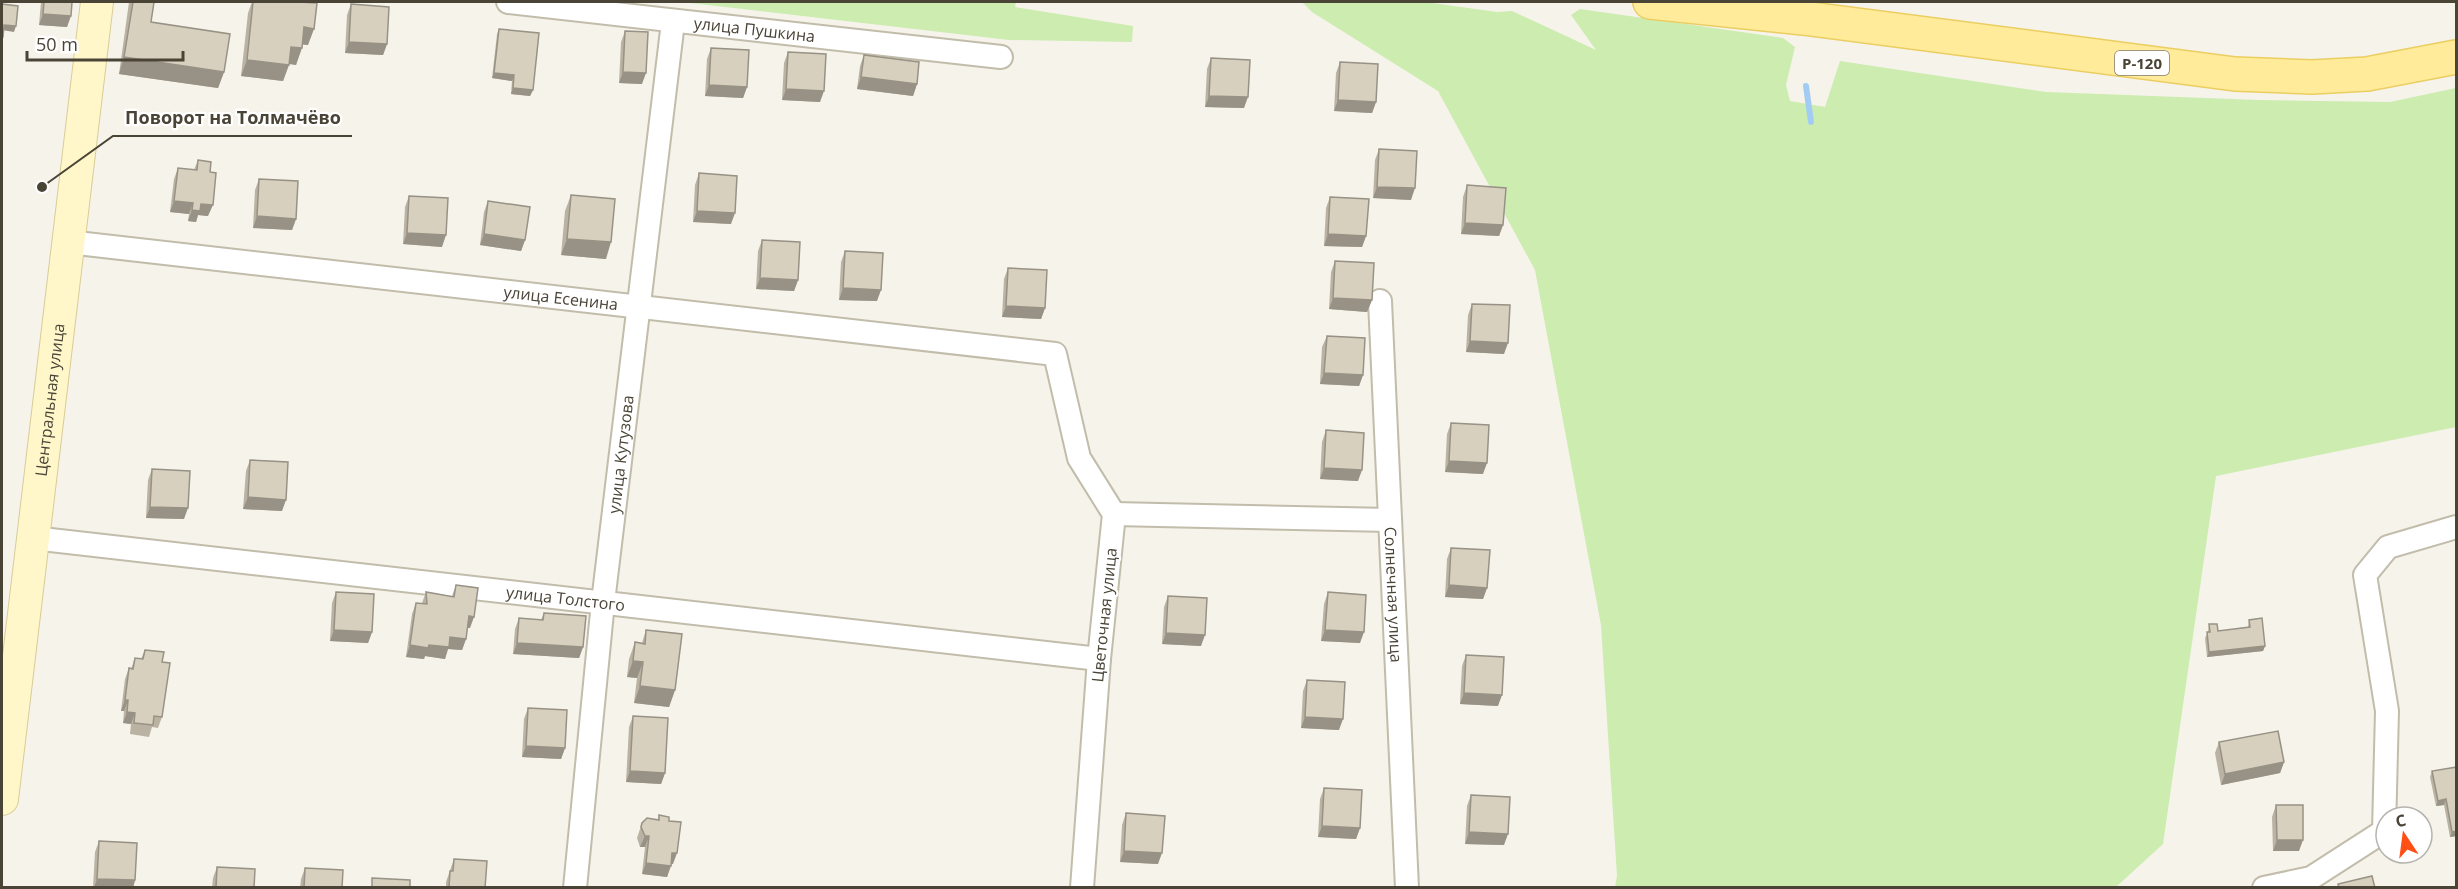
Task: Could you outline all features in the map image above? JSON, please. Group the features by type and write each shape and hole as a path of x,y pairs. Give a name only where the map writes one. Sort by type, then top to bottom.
{"main road":[{"name":"Р-120","path":"1650,2 1803,18 2235,74 2312,76 2367,74 2457,57"}],"street":[{"name":"Центральная улица","path":"2,799 97,2"},
{"name":"улица Пушкина","path":"508,2 1001,57"},
{"name":"улица Кутузова","path":"575,888 603,602 673,22"},
{"name":"улица Есенина","path":"68,242 1055,354 1079,458 1114,514"},
{"name":"Солнечная улица","path":"1380,301 1407,888"},
{"path":"1114,514 1390,520"},
{"name":"Цветочная улица","path":"1082,888 1099,659 1114,514"},
{"path":"2264,888 2311,878 2384,831 2387,711 2365,574 2388,547 2457,527"},
{"name":"улица Толстого","path":"33,538 1099,659"}],"green space":[{"path":"682,2 1016,2 1015,7 1133,26 1132,42 1009,40"},
{"path":"1302,2 1425,2 1497,12 1512,11 1596,50 1571,15 1580,9 1783,38 1795,47 1786,85 1790,101 1825,107 1840,61 2046,92 2259,100 2390,102 2456,88 2456,427 2216,476 2163,844 2116,887 1615,887 1617,876 1601,625 1535,270 1438,91 1312,12"}],"building":[{"path":"44,2 72,2 71,16 43,14"},
{"path":"133,2 154,2 151,22 230,34 224,72 124,57"},
{"path":"253,2 317,3 314,29 304,27 302,48 291,47 289,65 247,60"},
{"path":"2,4 18,6 16,26 4,25 3,37 2,37"},
{"path":"351,4 389,7 387,44 349,42"},
{"path":"499,29 539,33 533,90 513,88 514,75 494,73"},
{"path":"625,31 648,32 646,73 623,72"},
{"path":"711,48 749,50 747,87 709,85"},
{"path":"788,52 826,54 824,91 786,89"},
{"path":"864,55 919,62 917,84 861,77"},
{"path":"1211,58 1250,60 1248,97 1209,96"},
{"path":"1340,62 1378,64 1376,102 1338,100"},
{"path":"1379,149 1417,151 1415,188 1377,187"},
{"path":"198,160 211,162 210,172 216,173 213,205 201,204 200,211 192,210 193,203 174,201 178,168 197,170"},
{"path":"699,173 737,176 735,213 697,211"},
{"path":"259,179 298,181 296,219 257,216"},
{"path":"1467,185 1506,188 1503,225 1465,223"},
{"path":"571,195 615,199 611,242 567,239"},
{"path":"409,196 448,198 446,235 407,233"},
{"path":"1330,197 1369,199 1366,236 1328,234"},
{"path":"488,201 530,207 525,240 484,234"},
{"path":"762,240 800,242 798,280 760,278"},
{"path":"845,251 883,253 881,290 843,288"},
{"path":"1335,261 1374,263 1372,300 1333,298"},
{"path":"1008,268 1047,270 1045,308 1006,306"},
{"path":"1472,304 1510,305 1508,343 1470,341"},
{"path":"1327,336 1365,338 1363,375 1324,373"},
{"path":"1451,423 1489,425 1487,463 1449,461"},
{"path":"1326,430 1364,433 1362,470 1324,468"},
{"path":"250,460 288,462 286,500 248,497"},
{"path":"152,469 190,471 188,508 150,507"},
{"path":"1451,548 1490,550 1487,588 1449,585"},
{"path":"456,585 478,588 474,617 469,616 466,639 450,637 449,647 429,645 428,648 410,645 416,603 427,604 426,592 454,597"},
{"path":"336,592 374,594 372,632 334,630"},
{"path":"1328,592 1366,595 1364,632 1325,630"},
{"path":"1168,596 1207,598 1205,635 1166,633"},
{"path":"544,613 586,616 583,647 517,643 519,618 543,620"},
{"path":"2262,618 2265,646 2209,652 2207,632 2210,632 2209,624 2217,624 2218,631 2250,627 2249,620"},
{"path":"646,630 682,634 675,690 640,686 643,662 633,661 635,642 645,644"},
{"path":"145,650 164,652 162,662 170,663 162,717 154,716 153,725 134,723 135,713 127,712 128,700 125,700 129,668 133,669 135,658 143,659"},
{"path":"1466,655 1504,657 1502,695 1464,693"},
{"path":"1307,680 1345,682 1343,719 1305,717"},
{"path":"528,708 567,710 565,748 526,746"},
{"path":"633,716 668,718 665,773 630,771"},
{"path":"2278,731 2284,762 2225,774 2219,742"},
{"path":"2457,767 2457,831 2452,832 2446,799 2438,801 2432,771"},
{"path":"1324,788 1362,790 1360,828 1322,826"},
{"path":"1471,795 1510,797 1508,834 1469,832"},
{"path":"2276,805 2303,805 2303,840 2277,840"},
{"path":"1126,813 1165,816 1162,853 1124,851"},
{"path":"659,815 669,817 669,821 681,822 677,853 672,853 671,866 646,863 649,836 645,836 641,827 642,823 647,818 659,820"},
{"path":"99,841 137,843 135,880 97,879"},
{"path":"454,859 487,861 485,888 449,888 450,871 453,871"},
{"path":"217,867 255,869 254,888 216,888"},
{"path":"305,868 343,870 342,888 304,888"},
{"path":"2372,876 2375,888 2339,888 2338,884"},
{"path":"372,878 410,880 410,888 372,888"}],"waterway":[{"path":"1806,86 1811,122"}],"place":[{"name":"Поворот на Толмачёво","path":"42,187"}]}
